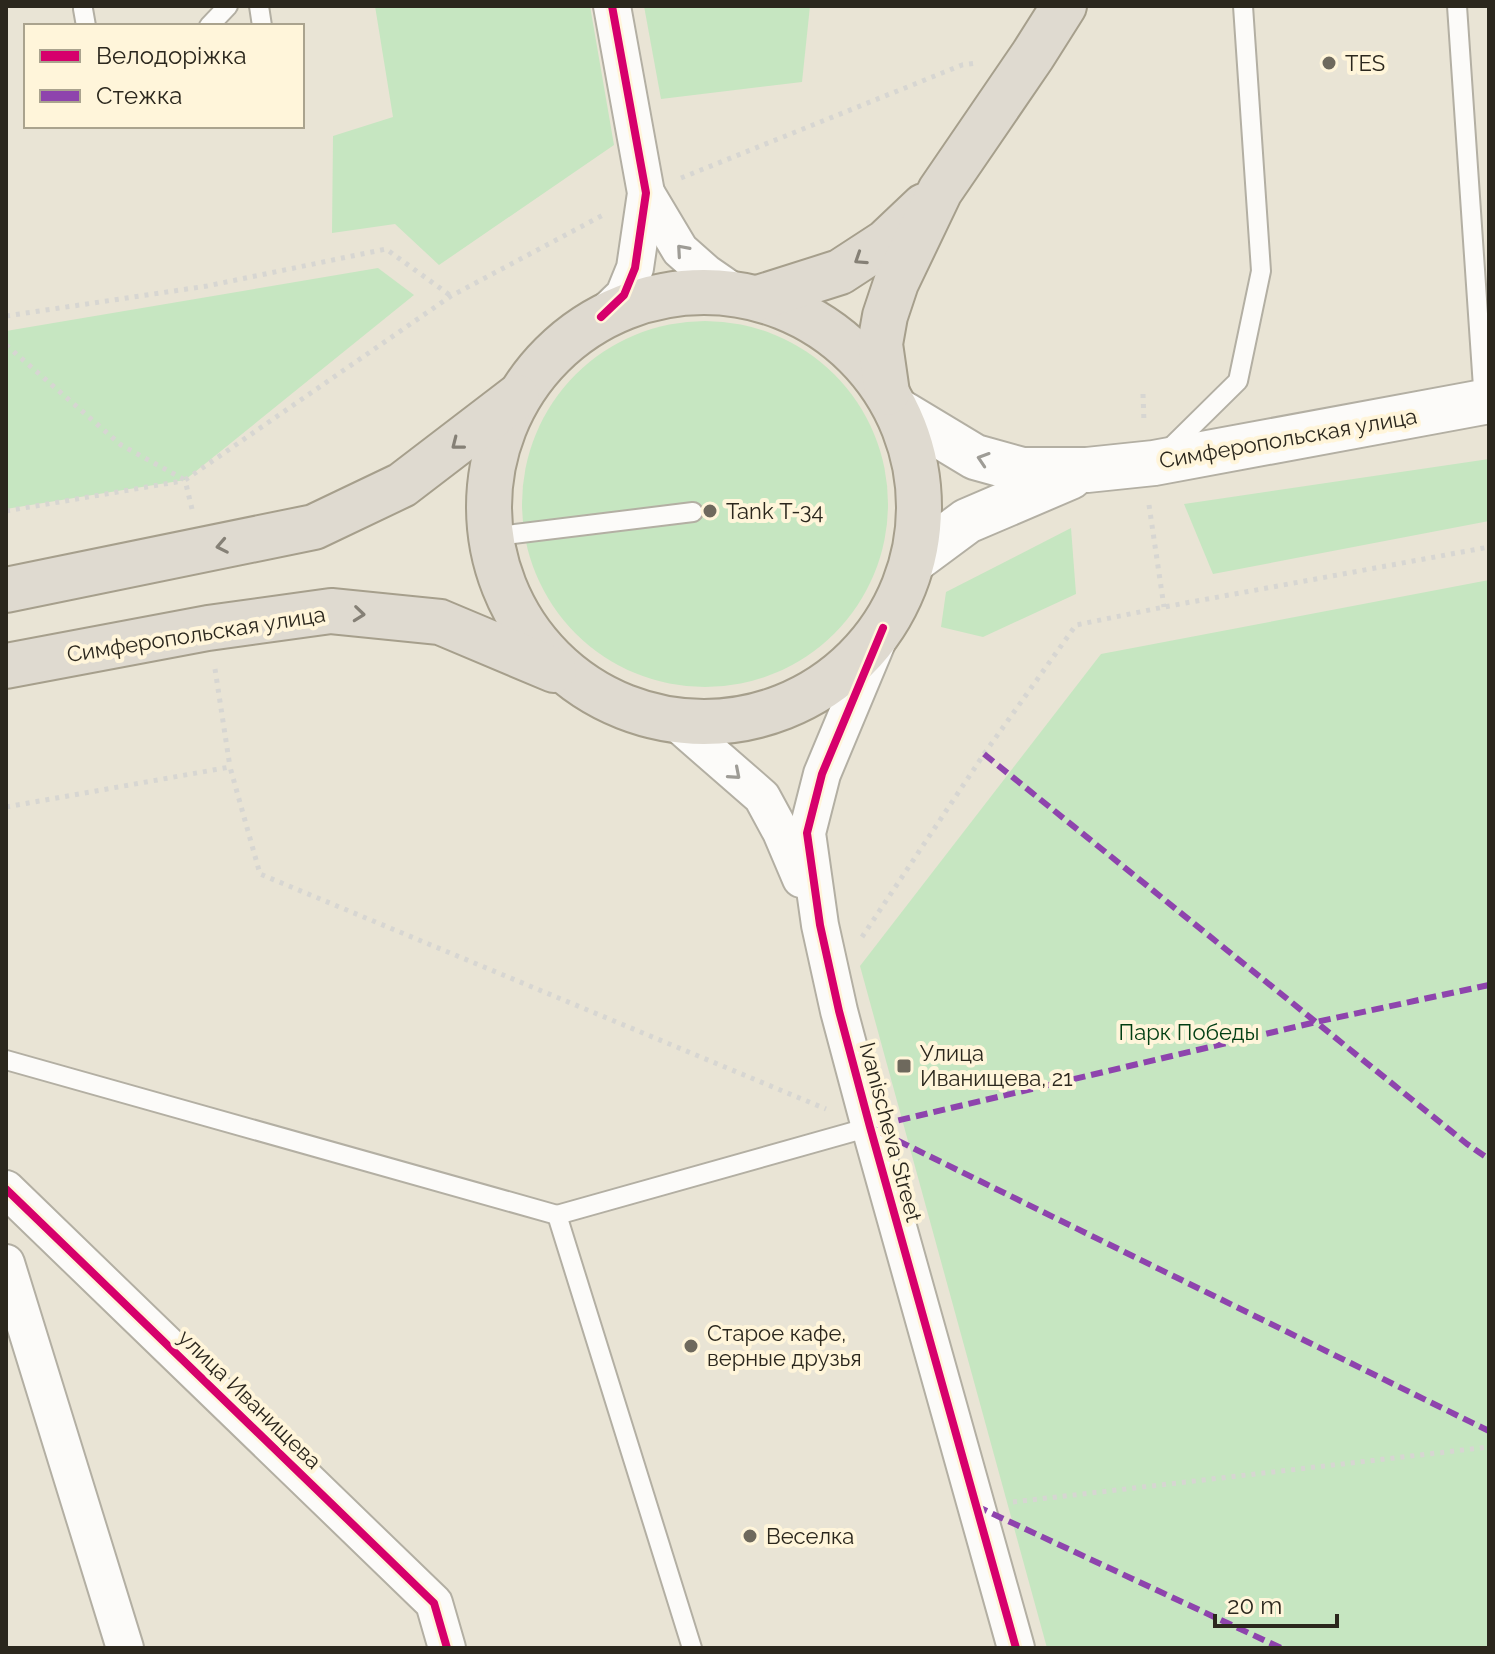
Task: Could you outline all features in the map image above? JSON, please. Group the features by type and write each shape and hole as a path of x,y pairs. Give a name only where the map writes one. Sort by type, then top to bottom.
{"highway":[{"path":"518,396 498,440 489,488 490,537 504,590 530,637 568,675 601,698 637,713 676,722 736,721 793,704 844,672 883,628 901,595 913,561 919,510 914,459 892,402 880,344 885,316 896,283 940,191 1064,6"},
{"path":"746,295 840,272 886,242 940,191"},
{"path":"6,590 314,527 402,485 518,396 555,351 601,317 643,299 689,291 746,295 796,312 831,333 862,360 892,402"},
{"name":"Симферопольская улица","path":"6,666 208,628 331,611 440,622 568,675"}],"main road":[{"name":"Симферопольская улица","path":"892,402 975,457 1022,470 1087,470 1154,463 1486,402"},
{"name":"Симферопольская улица","path":"913,561 967,521 1087,470"}],"street":[{"path":"601,317 624,295 635,268 646,193 612,6"},
{"path":"646,193 680,250 706,273 746,295"},
{"name":"Ivanischeva Street","path":"883,628 822,774 807,833 820,925 839,1011 1016,1648"},
{"name":"Ivanischeva Street","path":"676,722 762,797 781,832 820,925"},
{"name":"улица Иванищева","path":"6,1189 434,1603 447,1648"},
{"path":"6,1263 125,1648"}],"lane":[{"path":"211,24 228,6"},
{"path":"1154,463 1238,381 1261,271 1243,6"},
{"path":"1457,6 1486,402"},
{"path":"490,537 693,512"},
{"path":"6,1060 557,1215 870,1127"},
{"path":"557,1215 692,1648"}],"path":[{"path":"6,511 185,480 451,296 646,193 962,65 1033,55"},
{"path":"6,316 207,286 386,249 451,296"},
{"path":"6,345 121,445 185,480 202,550"},
{"path":"839,1011 862,936 984,754 1076,625 1489,547"},
{"path":"208,628 230,767 260,874 870,1127"},
{"path":"6,807 230,767"},
{"path":"976,1506 1489,1447"}],"green space":[{"path":"375,6 590,6 614,145 439,265 395,224 332,233 333,136 393,117"},
{"path":"644,6 810,6 802,82 661,99"},
{"path":"378,268 414,295 185,480 6,509 6,331"},
{"path":"705,321 741,325 775,335 807,352 834,375 857,402 874,434 884,468 888,504 884,540 874,574 857,606 834,633 807,656 775,673 741,683 705,687 669,683 635,673 603,656 576,633 553,606 536,574 526,540 522,504 526,468 536,434 553,402 576,375 603,352 635,335 669,325"},
{"path":"1489,459 1489,521 1213,574 1184,504"},
{"path":"1071,528 1076,594 983,637 941,627 946,592"},
{"name":"Парк Победы","path":"1489,580 1489,1648 1047,1648 860,966 1101,654"}],"marked path":[{"path":"984,754 1489,1159"},
{"path":"1489,985 1316,1022 870,1127 1489,1431"},
{"path":"976,1506 1281,1648"}],"cycle path":[{"path":"601,317 624,295 635,268 646,193 612,6"},
{"path":"883,628 822,774 807,833 820,925 839,1011 1016,1648"},
{"path":"6,1189 434,1603 447,1648"}],"place":[{"name":"TES","path":"1329,63"},
{"name":"Tank Т-34","path":"710,511"},
{"name":"Улица Иванищева, 21","path":"904,1066"},
{"name":"Старое кафе, верные друзья","path":"691,1346"},
{"name":"Веселка","path":"750,1536"}]}
